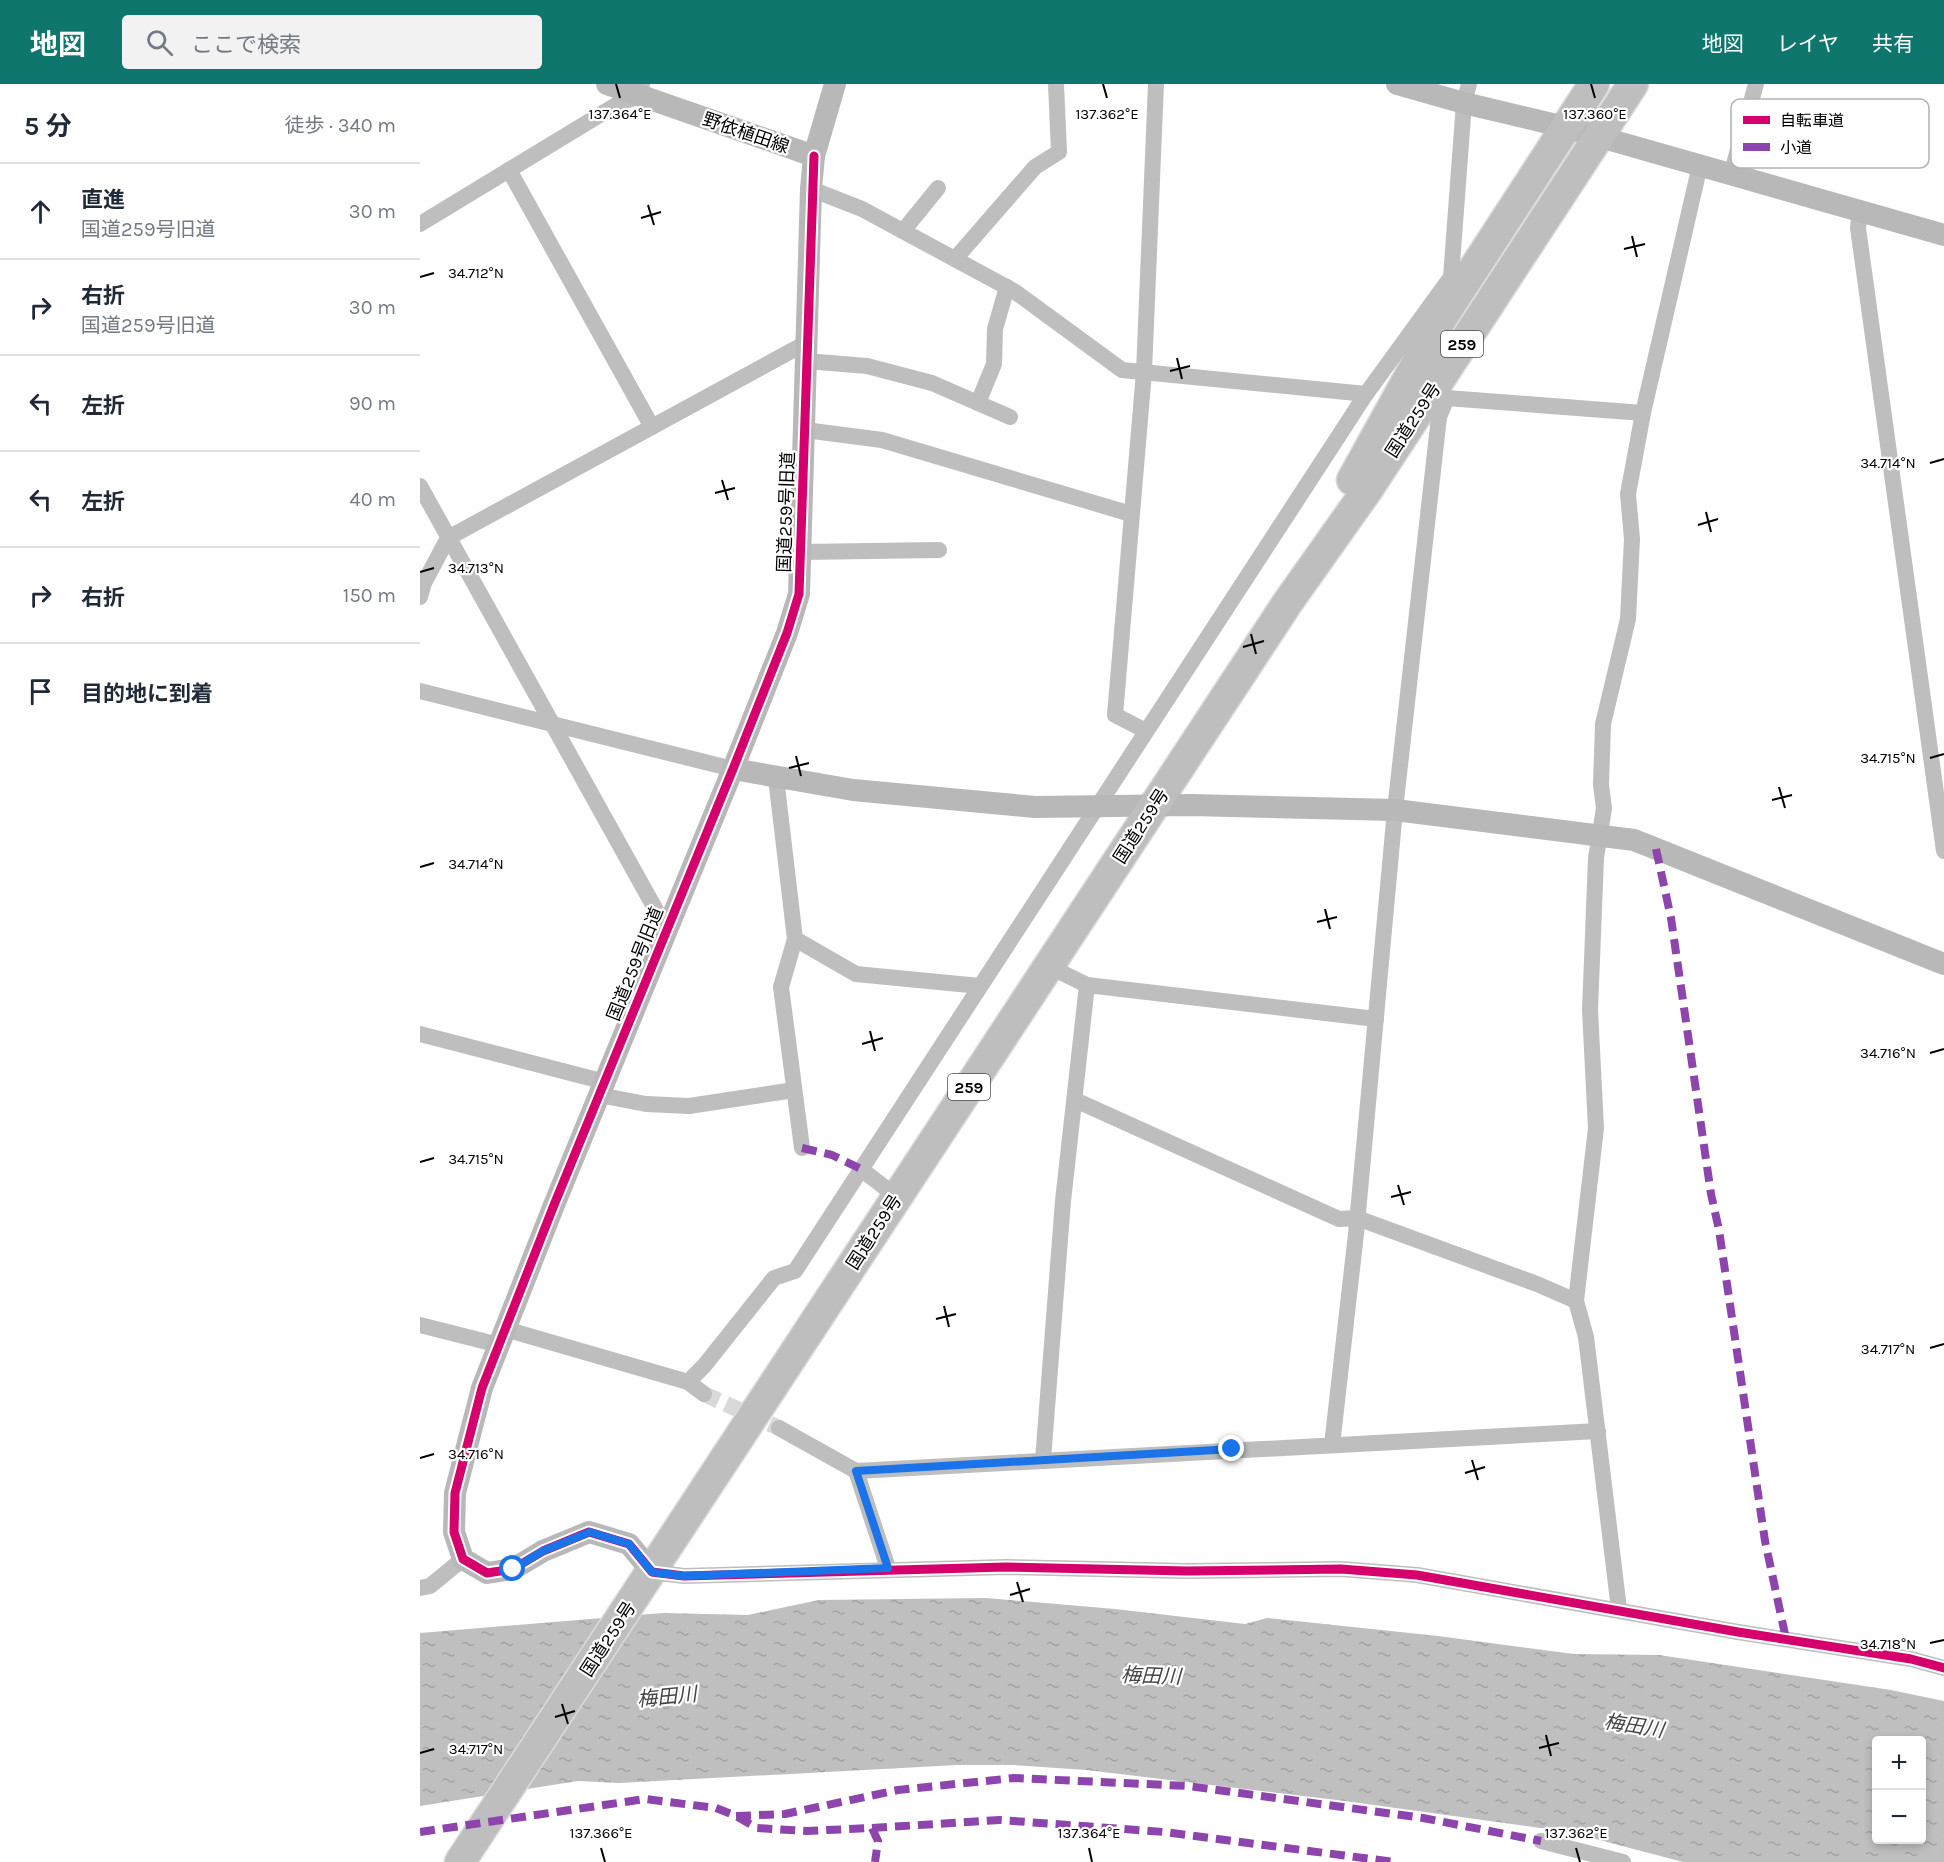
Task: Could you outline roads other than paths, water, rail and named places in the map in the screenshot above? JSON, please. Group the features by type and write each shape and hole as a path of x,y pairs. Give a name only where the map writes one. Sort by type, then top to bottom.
{"highway":[{"name":"国道259号","path":"1288,602 1443,316 1594,84"},
{"name":"国道259号","path":"460,1862 1288,602 1368,489 1632,84"}],"street":[{"name":"野依植田線","path":"607,84 641,91 814,156 836,84"},
{"path":"956,259 1035,166 1059,152 1056,84"},
{"path":"1146,730 1115,715 1144,372 1156,84"},
{"path":"1397,84 1466,94 1597,137 1944,235"},
{"path":"1752,99 1756,84"},
{"path":"420,224 641,91"},
{"path":"688,1382 704,1366 774,1278 795,1270 1366,394 1451,277 1466,94"},
{"name":"国道259号旧道","path":"463,1559 454,1532 455,1493 482,1388 788,633 799,594 811,189 814,156"},
{"path":"1619,1609 1586,1337 1576,1301 1596,1128 1590,1010 1593,906 1599,835 1604,808 1601,785 1603,724 1628,619 1632,539 1628,494 1643,413 1700,165"},
{"path":"1731,175 1733,168"},
{"path":"509,170 652,427"},
{"path":"903,231 938,188"},
{"path":"811,189 862,209 1008,287 1122,370 1366,394"},
{"path":"1860,211 1858,228 1944,851"},
{"path":"978,403 994,364 995,329 1008,287"},
{"path":"420,597 424,583 448,538 652,427 806,352 932,383 1010,417"},
{"path":"1332,1444 1357,1218 1395,810 1439,417 1447,398 1643,413"},
{"path":"805,430 882,440 1131,514"},
{"path":"420,486 667,930"},
{"path":"802,552 939,550"},
{"path":"420,691 733,769 853,790 1035,807 1100,805 1395,810 1634,840 1944,964"},
{"path":"776,778 795,939 781,987 801,1148"},
{"path":"795,939 856,974 980,986"},
{"path":"1048,966 1087,985 1376,1019"},
{"path":"1043,1461 1063,1201 1087,985"},
{"path":"420,1034 602,1088 646,1104 688,1106 794,1090"},
{"path":"1075,1100 1339,1219 1357,1218 1537,1284 1576,1301"},
{"path":"861,1169 897,1197"},
{"path":"420,1325 502,1337 688,1382 704,1394"},
{"path":"779,1428 856,1471 1598,1431"},
{"path":"856,1471 888,1568"},
{"path":"420,1588 430,1586 463,1559 487,1573 513,1569 543,1551 590,1532 629,1544 652,1572 684,1576 888,1568 1006,1567 1187,1571 1341,1569 1417,1575 1619,1609 1738,1632 1911,1659 1944,1668"},
{"path":"1541,1841 1623,1862"}],"water":[{"name":"梅田川","path":"986,1598 1115,1609 1245,1624 1267,1618 1438,1636 1574,1654 1659,1655 1891,1690 1944,1701 1944,1862 1683,1862 1569,1832 1345,1801 1086,1770 1014,1765 957,1765 619,1783 578,1781 420,1806 420,1633 663,1613 748,1615 819,1600"}],"tunnel":[{"path":"704,1394 779,1428"}]}
